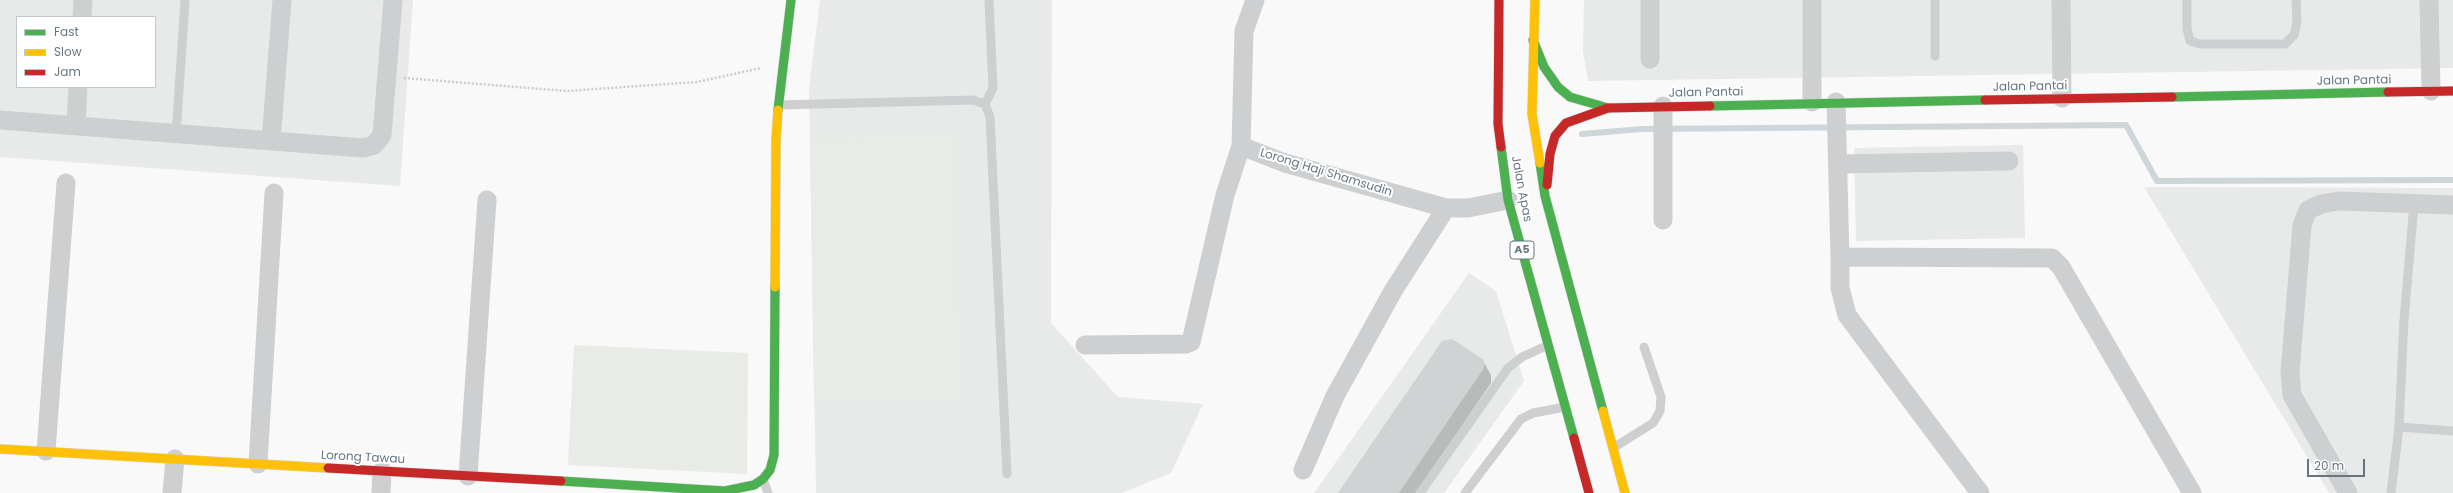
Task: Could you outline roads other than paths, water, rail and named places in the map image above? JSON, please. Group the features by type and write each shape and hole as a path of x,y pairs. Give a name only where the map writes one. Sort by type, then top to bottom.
{"main road":[{"path":"762,479 770,470 774,455 776,139 782,64 791,0"},
{"name":"Jalan Apas","path":"1499,0 1498,124 1508,200 1589,493"},
{"name":"Jalan Apas","path":"1535,0 1532,114 1545,196 1625,493"},
{"path":"1533,40 1544,68 1558,87 1570,97 1608,108"},
{"name":"Jalan Pantai","path":"1608,108 1663,113 1812,102 1837,109 2062,98 2453,91"},
{"path":"1545,196 1550,154 1555,136 1566,123 1608,108"},
{"name":"Lorong Tawau","path":"0,449 468,476 591,488 725,491 741,489 762,479"}],"street":[{"path":"82,16 83,0"},
{"path":"271,141 282,0"},
{"path":"0,120 363,148 374,144 382,135 393,0"},
{"path":"1086,346 1186,344 1191,342 1225,195 1241,146 1244,32 1255,0"},
{"path":"1650,0 1650,59"},
{"path":"1812,0 1812,102"},
{"path":"2061,0 2062,98"},
{"path":"2429,0 2431,91"},
{"path":"76,125 78,88"},
{"path":"1837,109 1840,288 1847,315 1980,493"},
{"path":"1663,113 1664,220"},
{"name":"Lorong Haji Shamsudin","path":"1241,146 1285,163 1446,208 1468,208 1508,200"},
{"path":"1838,155 2009,161"},
{"path":"46,451 66,183"},
{"path":"258,464 274,193"},
{"path":"468,476 487,200"},
{"path":"2348,493 2292,395 2290,372 2302,225 2308,210 2321,204 2339,202 2453,205"},
{"path":"1303,470 1335,396 1393,291 1446,208"},
{"path":"1840,256 2052,258 2061,267 2192,493"},
{"path":"172,493 175,459"},
{"path":"381,493 382,471"}],"lane":[{"path":"176,134 185,0"},
{"path":"985,104 994,88 989,0"},
{"path":"1935,0 1935,56"},
{"path":"2187,0 2187,29 2190,41 2200,44 2286,44 2294,35 2297,22 2296,0"},
{"path":"779,105 973,100 985,104"},
{"path":"985,104 990,117 1007,474"},
{"path":"2390,493 2399,426 2404,320 2414,204"},
{"path":"1420,493 1508,368 1522,357 1548,345"},
{"path":"1613,448 1654,423 1660,411 1661,397 1644,347"},
{"path":"1465,493 1521,419 1533,414 1566,407"},
{"path":"2399,426 2453,430"},
{"path":"762,479 768,493"}],"waterway":[{"path":"1582,134 1642,129 2126,125 2157,181 2453,180"}]}
